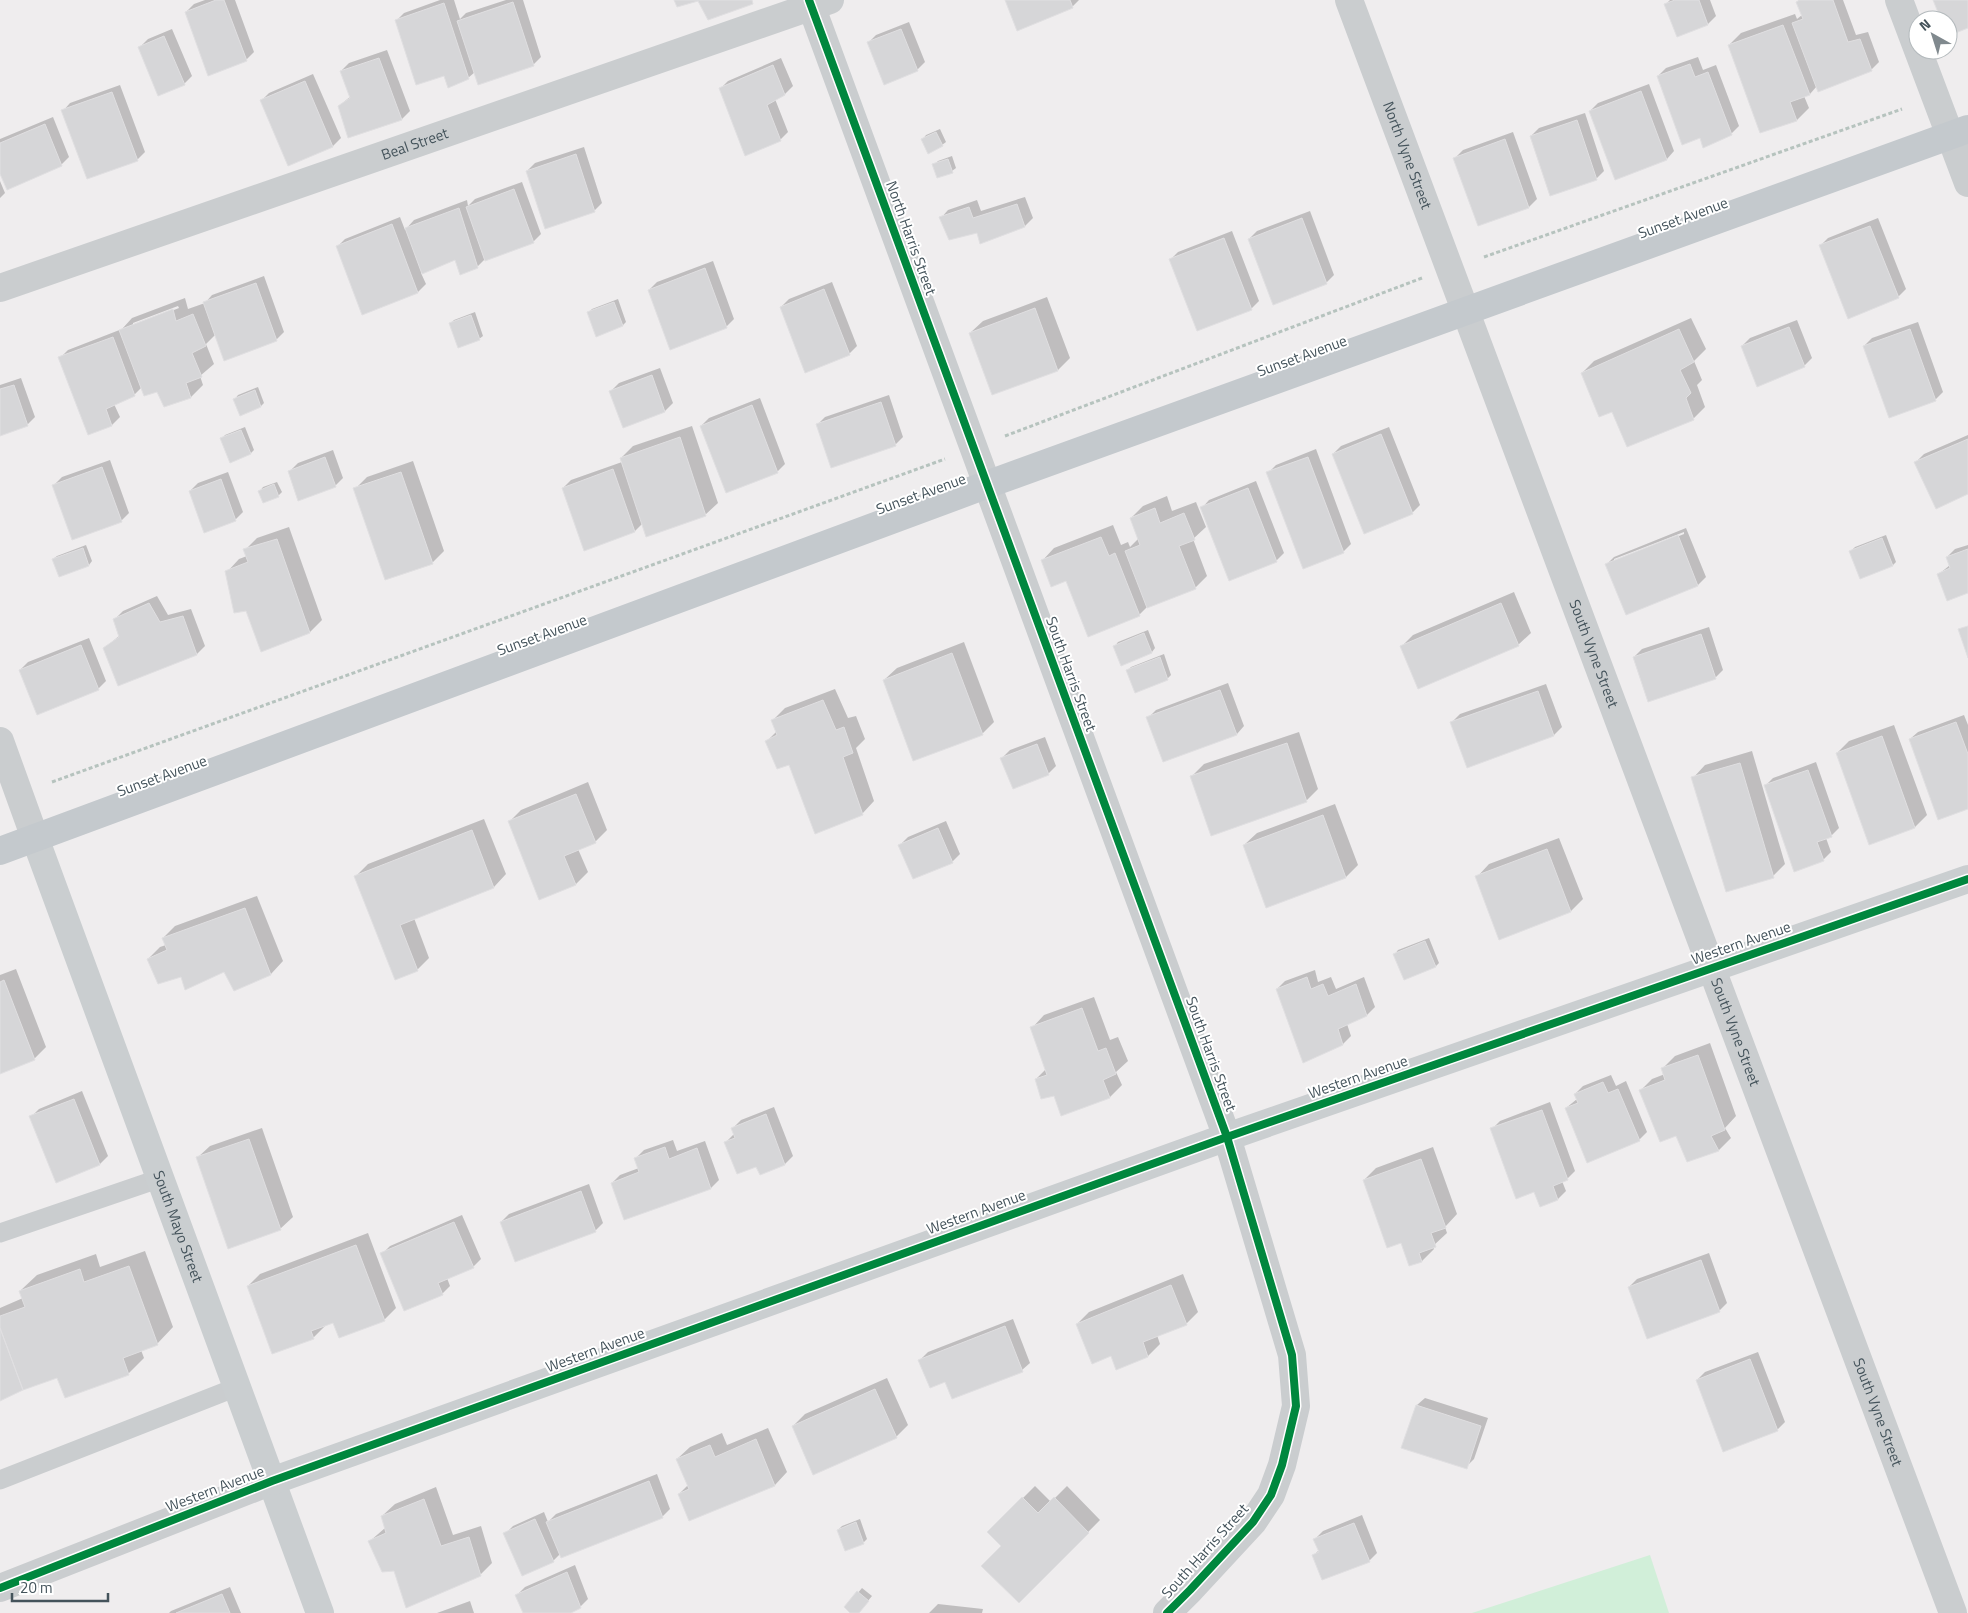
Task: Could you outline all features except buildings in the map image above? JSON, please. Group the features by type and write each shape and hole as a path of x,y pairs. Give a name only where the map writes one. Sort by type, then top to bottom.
{"main road":[{"name":"Sunset Avenue","path":"0,851 986,485 1959,133"}],"street":[{"name":"North Vyne Street","path":"1349,0 1466,311"},
{"path":"1899,0 1959,133 1968,183"},
{"name":"Beal Street","path":"0,288 817,2"},
{"name":"North Harris Street","path":"817,2 986,485"},
{"name":"South Vyne Street","path":"1466,311 1953,1613"},
{"name":"South Harris Street","path":"986,485 1227,1137 1292,1354 1296,1406 1282,1464 1271,1495 1253,1522 1167,1613"},
{"path":"0,741 35,838"},
{"name":"South Mayo Street","path":"35,838 320,1613"},
{"name":"Western Avenue","path":"0,1588 272,1481 1227,1137 1968,879"}],"lane":[{"path":"0,1233 161,1178"},
{"path":"0,1480 237,1387"}],"path":[{"path":"1484,257 1902,109"},
{"path":"1005,436 1428,276"},
{"path":"52,782 948,458"}],"green space":[{"path":"1650,1555 1669,1613 1472,1613"}],"cycle path":[{"path":"809,0 1227,1137 1292,1355 1296,1406 1282,1465 1271,1495 1253,1522 1167,1613"},
{"path":"0,1588 272,1481 1227,1137 1968,879"}]}
